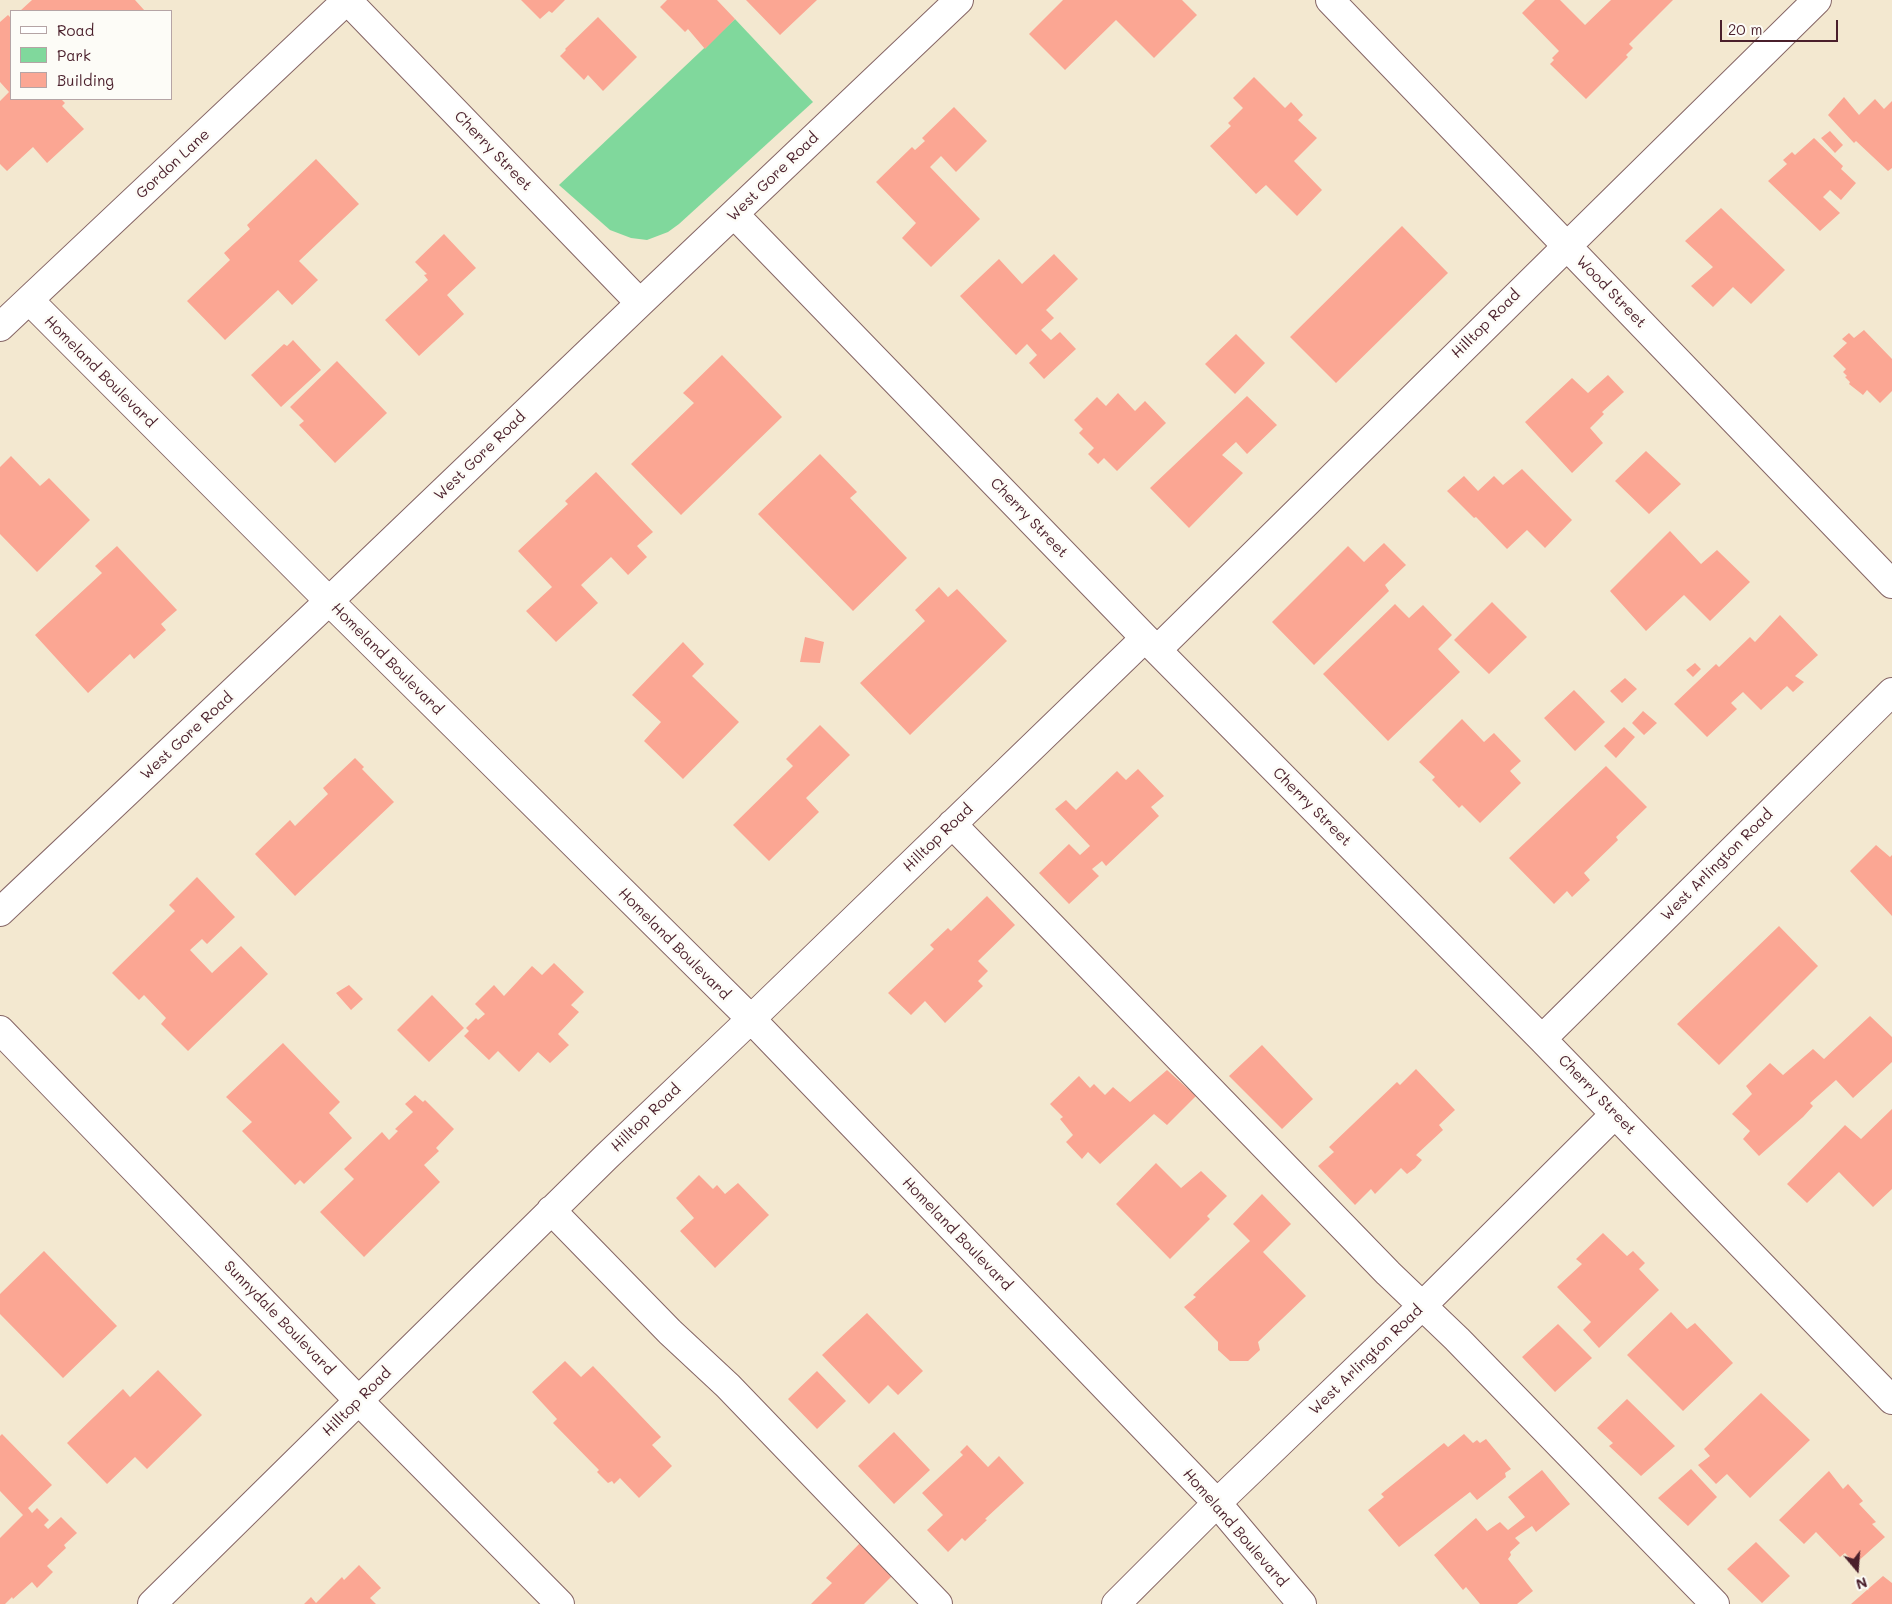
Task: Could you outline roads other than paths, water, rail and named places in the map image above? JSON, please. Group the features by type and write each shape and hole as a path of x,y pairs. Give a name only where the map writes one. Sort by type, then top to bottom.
{"street":[{"name":"Cherry Street","path":"347,0 640,303"},
{"name":"Gordon Lane","path":"0,327 347,0"},
{"name":"West Gore Road","path":"0,912 329,602 959,0"},
{"name":"Wood Street","path":"1330,0 1892,584"},
{"name":"Hilltop Road","path":"152,1604 551,1210 952,824 1151,644 1566,246 1817,0"},
{"name":"Cherry Street","path":"734,214 1151,644 1542,1039 1892,1400"},
{"name":"Homeland Boulevard","path":"29,300 329,602 751,1019 1217,1503 1302,1604"},
{"name":"West Arlington Road","path":"1542,1039 1892,692"},
{"path":"952,824 1381,1266 1715,1604"},
{"name":"Sunnydale Boulevard","path":"0,1030 358,1400 560,1604"},
{"name":"West Arlington Road","path":"1116,1604 1217,1503 1422,1306 1615,1114"},
{"path":"551,1210 670,1332 728,1386 938,1604"}]}
